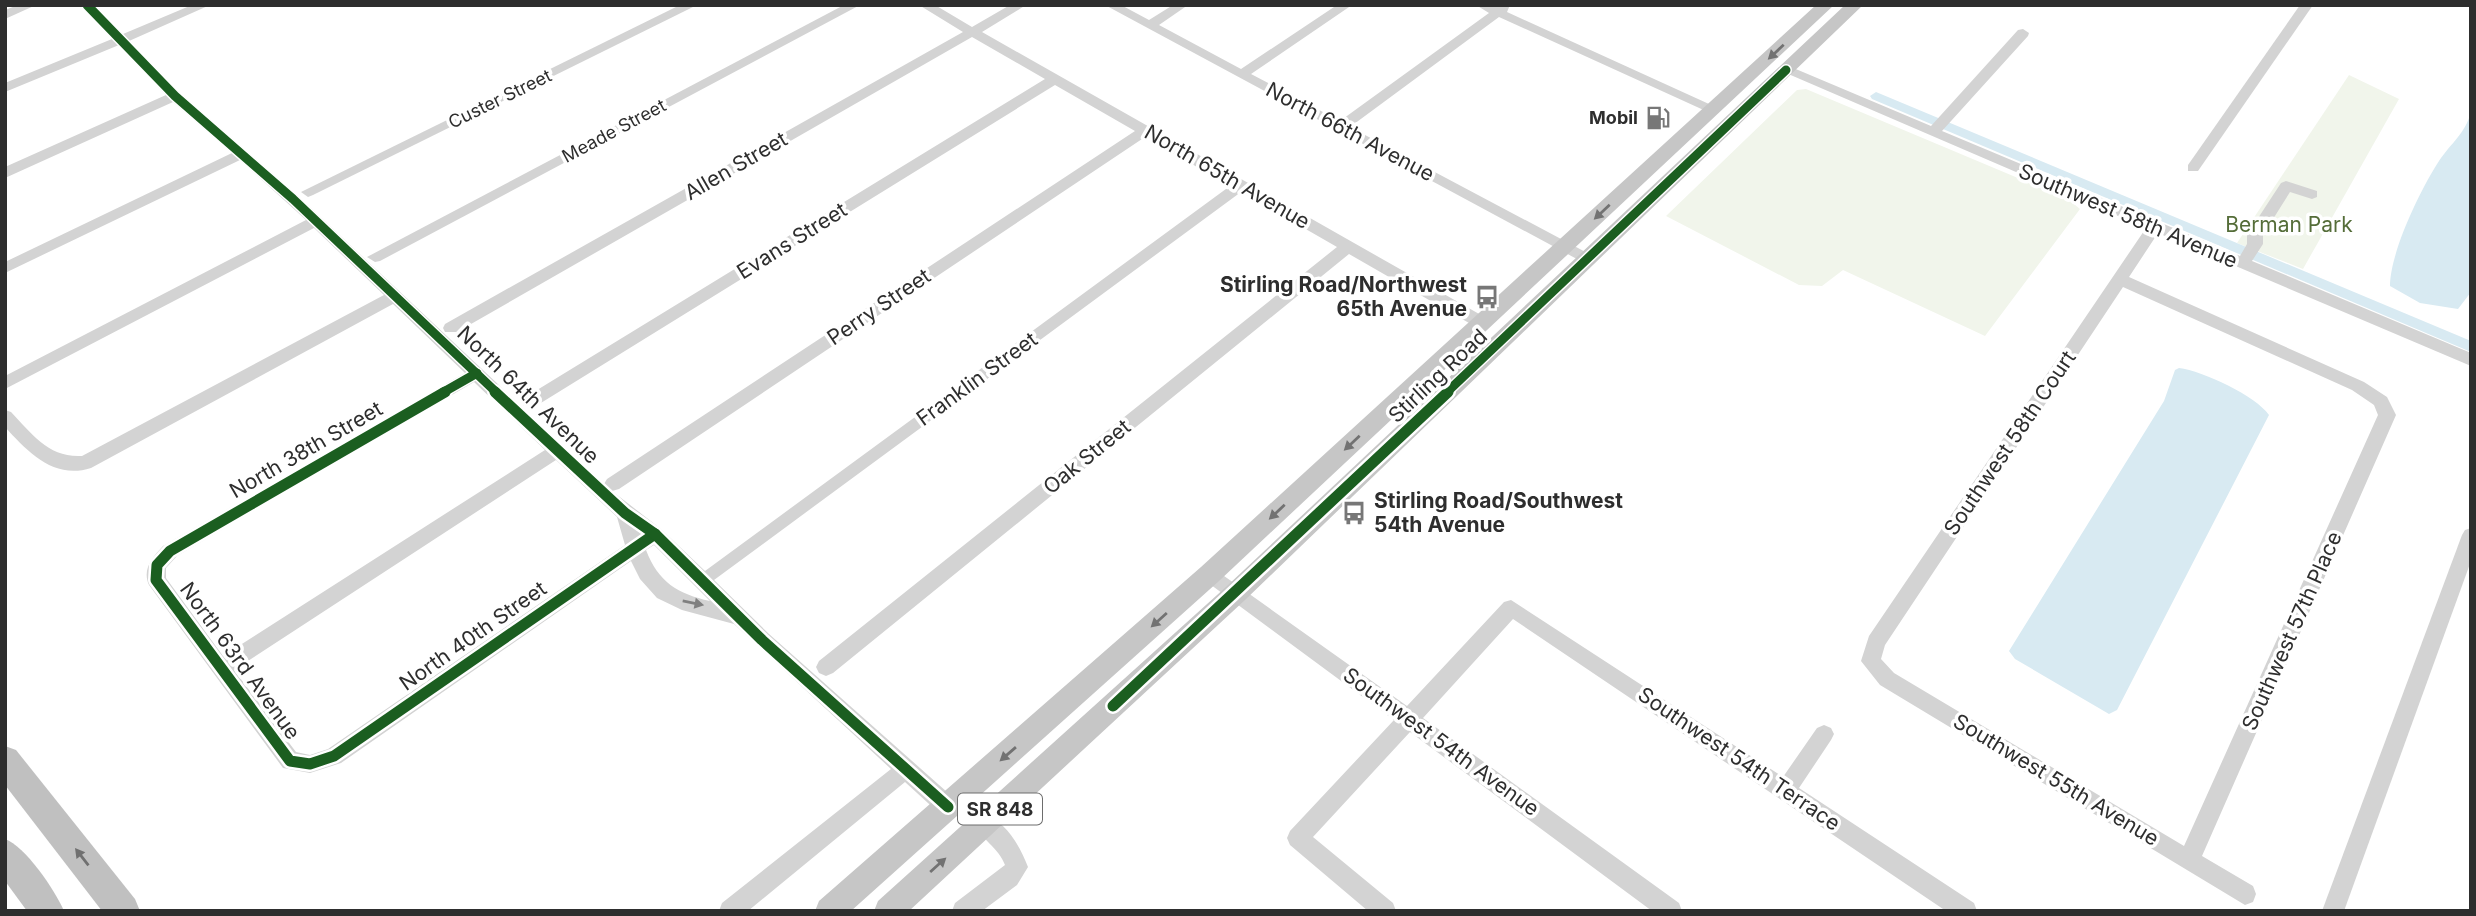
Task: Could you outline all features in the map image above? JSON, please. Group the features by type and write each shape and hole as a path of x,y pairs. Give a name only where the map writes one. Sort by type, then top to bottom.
{"highway":[{"path":"5,760 123,911"},
{"path":"5,854 47,911"}],"main road":[{"name":"Stirling Road","path":"830,911 1210,575 1826,5"},
{"name":"Stirling Road","path":"888,911 1236,593 1855,5"},
{"path":"1690,162 1685,156 1685,149 1726,110 1719,104"}],"street":[{"path":"5,15 30,5"},
{"name":"North 64th Avenue","path":"87,5 175,96 316,221 557,451 625,513 655,534 754,631 948,807"},
{"path":"5,88 204,5"},
{"name":"Custer Street","path":"308,192 691,5"},
{"name":"Meade Street","path":"375,257 854,5"},
{"name":"North 65th Avenue","path":"925,5 1482,323"},
{"name":"Allen Street","path":"451,328 1020,5"},
{"name":"North 66th Avenue","path":"1111,5 1588,260"},
{"path":"1150,25 1182,5"},
{"path":"1242,74 1346,5"},
{"path":"1482,5 1503,9 1719,104"},
{"path":"2193,168 2307,5"},
{"path":"1341,127 1503,9"},
{"path":"1933,133 2023,33"},
{"name":"Southwest 58th Avenue","path":"1786,70 2471,360"},
{"name":"Evans Street","path":"530,402 1055,79"},
{"path":"5,173 175,96"},
{"name":"Perry Street","path":"613,484 1145,130"},
{"path":"5,268 240,155"},
{"name":"Franklin Street","path":"713,573 1241,185"},
{"path":"2244,263 2254,247 2255,235 2286,186 2312,194"},
{"path":"5,383 316,221"},
{"name":"Southwest 58th Court","path":"1871,661 1876,642 2155,227"},
{"name":"Oak Street","path":"826,667 1348,246"},
{"name":"Southwest 57th Place","path":"2120,279 2358,386 2381,401 2387,415 2189,860"},
{"path":"5,416 49,460 64,465 85,463 394,296"},
{"name":"North 38th Street","path":"157,565 170,551 477,373"},
{"path":"222,667 557,451"},
{"name":"North 64th Avenue","path":"625,513 639,564 660,589 676,600 716,608 754,631"},
{"name":"North 40th Street","path":"310,764 334,756 655,534"},
{"path":"2333,911 2471,536"},
{"name":"North 63rd Avenue","path":"157,565 156,580 290,761 310,764"},
{"name":"Southwest 54th Avenue","path":"1210,575 1671,911"},
{"name":"Southwest 54th Terrace","path":"1411,719 1511,608 1966,911"},
{"name":"Southwest 55th Avenue","path":"1871,661 1887,679 2245,894"},
{"path":"1385,911 1298,838 1411,719"},
{"path":"1786,790 1824,734"},
{"path":"730,911 906,769"},
{"path":"963,911 1009,878 1017,867 1011,851 984,823"}],"green space":[{"name":"Berman Park","path":"2349,75 2399,99 2303,269 2237,243"},
{"path":"1806,89 2068,199 2080,209 1985,336 1843,270 1822,286 1799,285 1666,216 1797,90"}],"shaded area":[{"path":"2471,112 2471,292 2458,309 2420,303 2390,286 2395,257 2423,188 2461,132"},
{"path":"2179,368 2228,386 2253,400 2269,415 2117,710 2109,714 2015,659 2009,651 2164,401 2175,370"}],"waterway":[{"path":"1876,96 2471,347"}],"cycle path":[{"path":"87,5 175,96 293,199 557,451 625,513 655,534 762,640 948,807"},
{"path":"1113,706 1236,593 1786,70"},
{"path":"477,373 170,551 157,565 156,580 290,761 310,764 334,756 655,534"}],"place":[{"name":"Mobil","path":"1658,118"},
{"name":"Stirling Road/Northwest 65th Avenue","path":"1487,297"},
{"name":"Stirling Road/Southwest 54th Avenue","path":"1354,513"}]}
